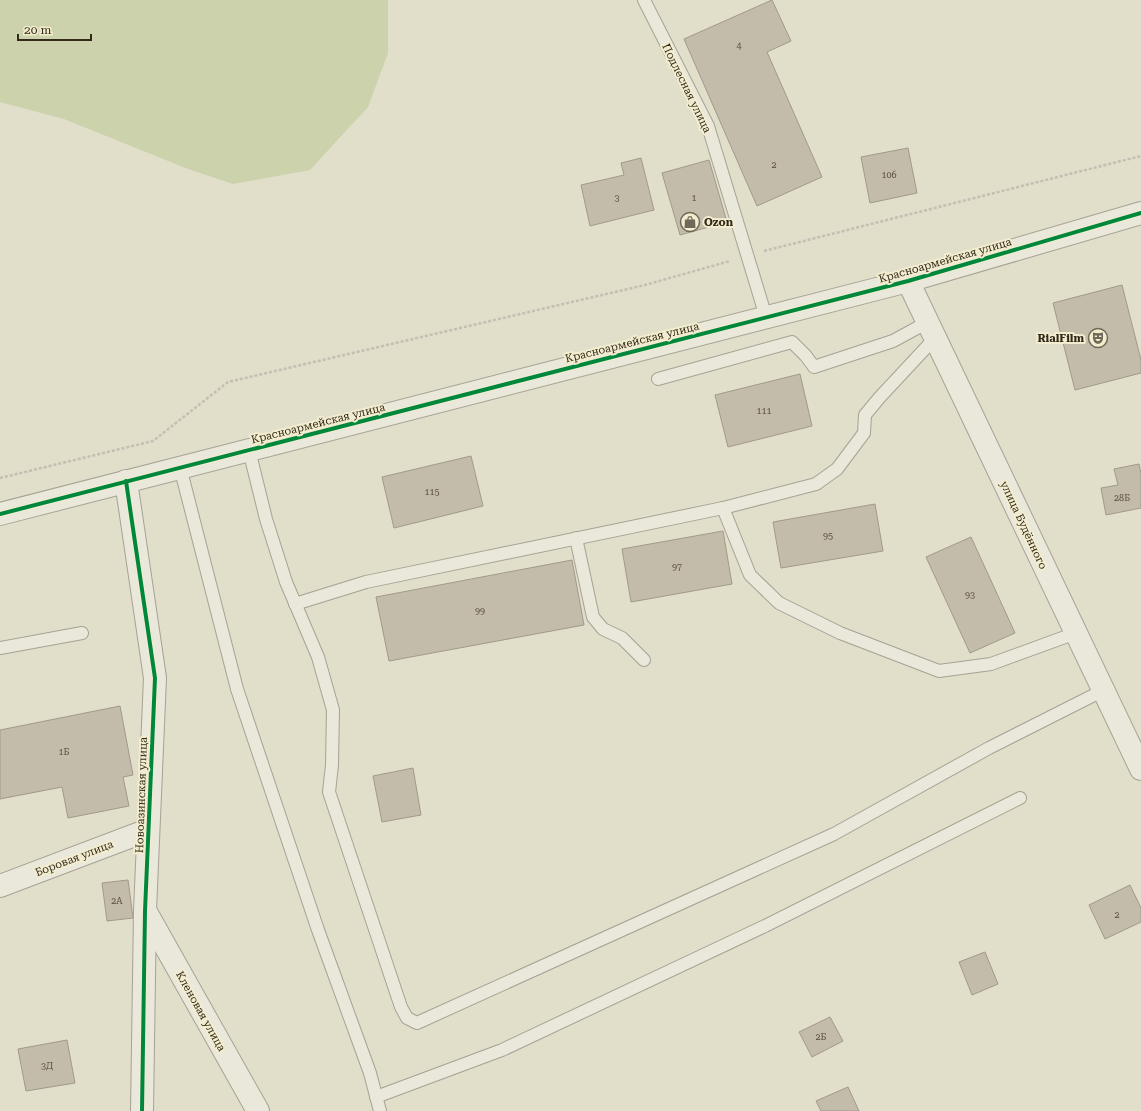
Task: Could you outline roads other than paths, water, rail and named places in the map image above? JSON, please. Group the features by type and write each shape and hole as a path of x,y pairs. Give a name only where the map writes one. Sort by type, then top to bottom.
{"street":[{"name":"Красноармейская улица","path":"0,514 908,280 1141,213"},
{"name":"улица Будённого","path":"908,280 1141,768"},
{"name":"Новоазинская улица","path":"126,481 155,678 145,911 142,1111"},
{"name":"Боровая улица","path":"0,886 148,830"},
{"name":"Кленовая улица","path":"145,911 258,1111"}],"lane":[{"name":"Подлесная улица","path":"644,0 708,126 766,317"},
{"path":"658,379 792,342 806,356 814,367 931,330"},
{"path":"295,604 366,582 722,508 816,484 837,469 864,433 866,415 931,330"},
{"path":"249,450 266,519 286,582 318,657 333,710 332,765 329,792 401,1007 406,1018 417,1023 834,834 989,748 1104,690"},
{"path":"180,467 236,689 318,930 370,1073 380,1111"},
{"path":"722,508 750,575 779,603 840,633 939,671 991,664 1076,633"},
{"path":"576,538 593,617 603,629 622,638 644,660"},
{"path":"0,648 82,633"},
{"path":"376,1097 502,1050 765,926 1020,798"}],"place":[{"name":"Ozon","path":"690,222"},
{"name":"RialFilm","path":"1098,338"}]}
